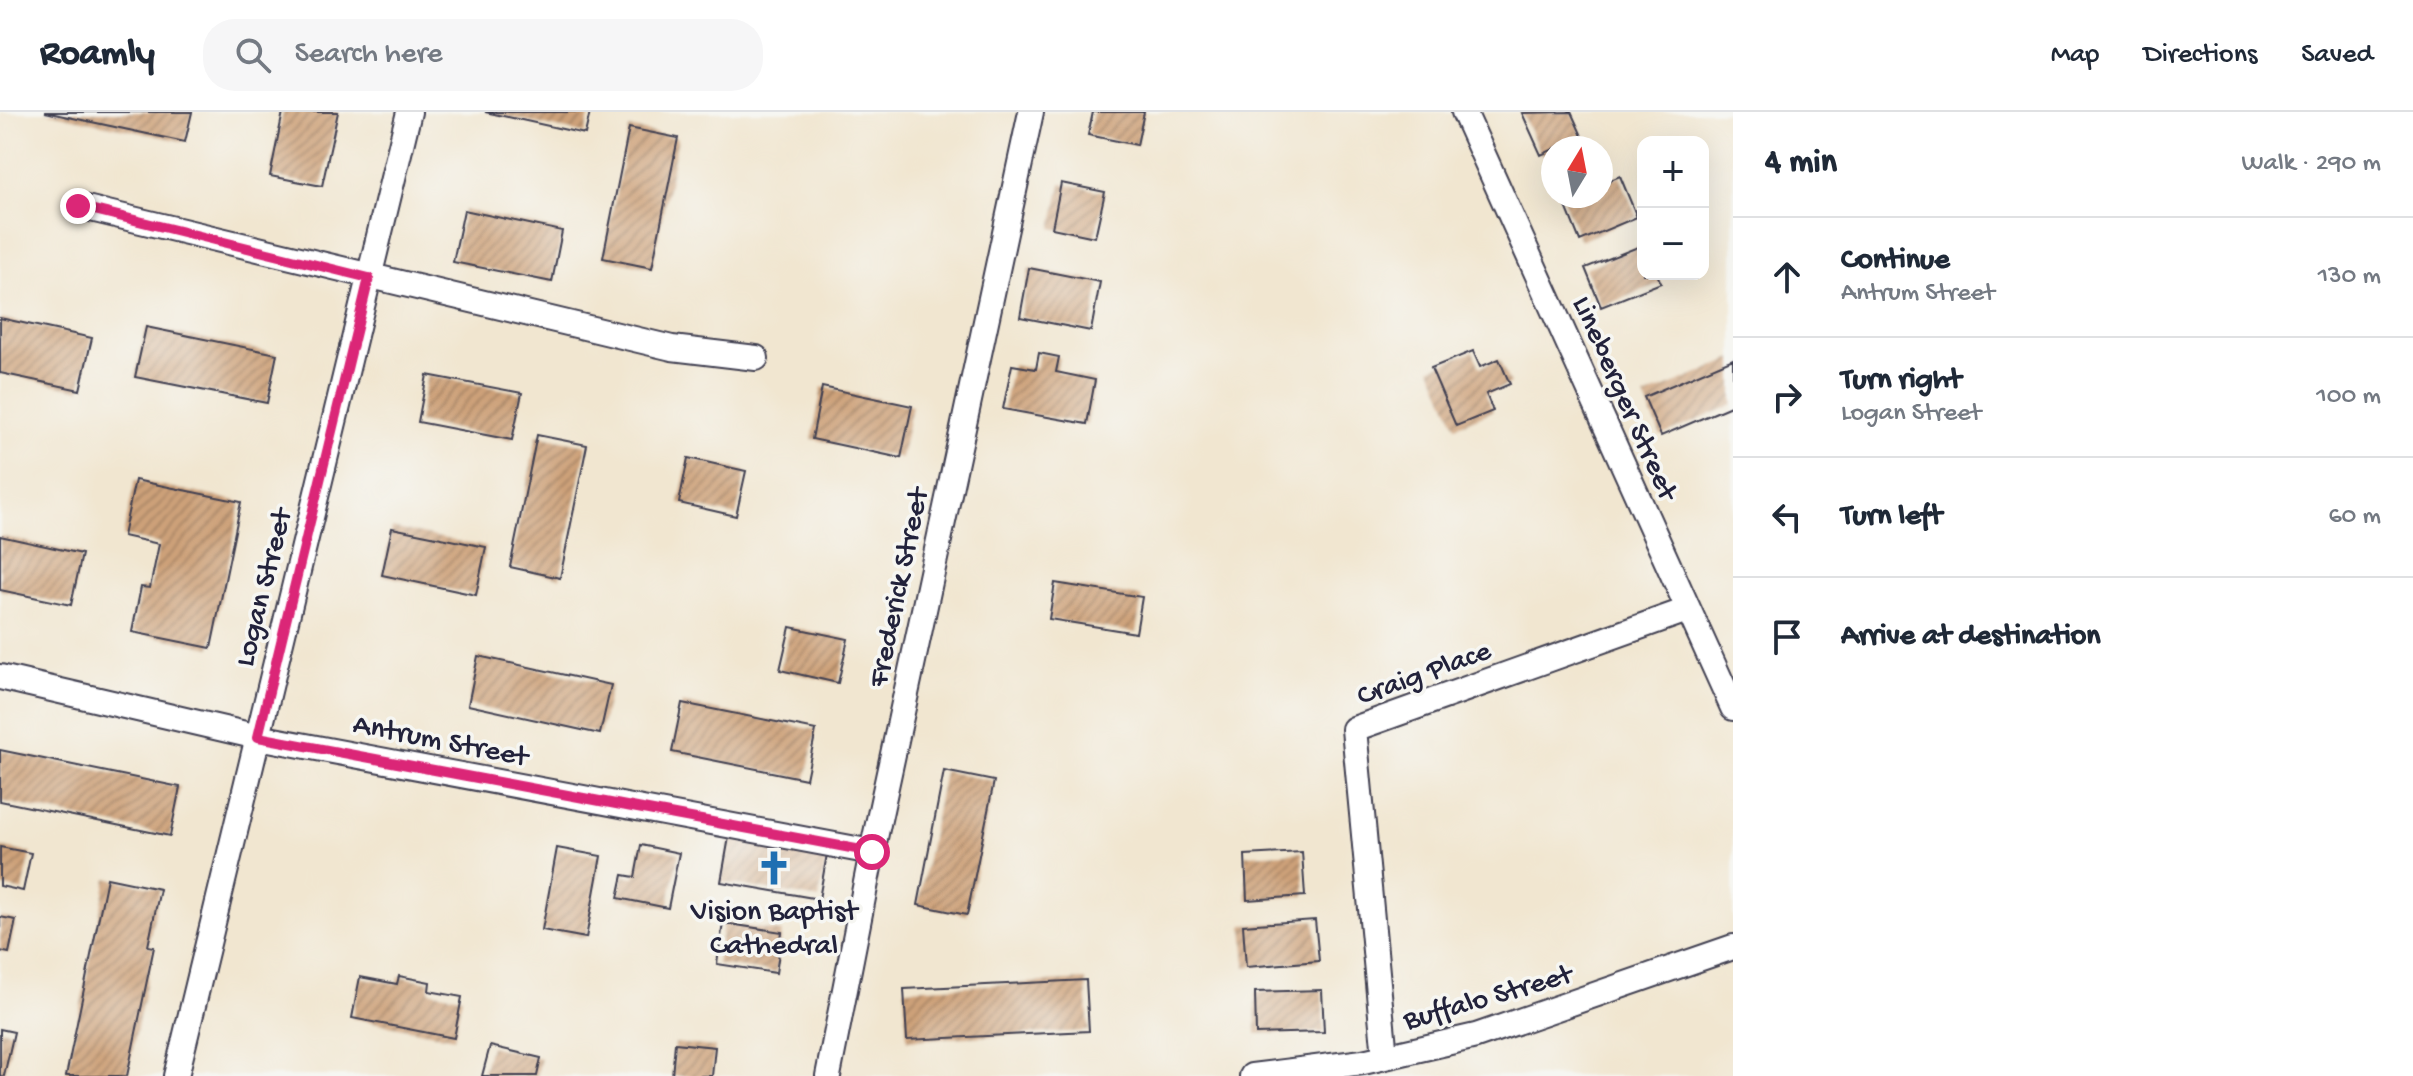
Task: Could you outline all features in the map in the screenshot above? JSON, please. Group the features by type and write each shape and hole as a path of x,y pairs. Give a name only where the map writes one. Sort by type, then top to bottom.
{"street":[{"name":"Logan Street","path":"176,1076 409,112"},
{"name":"Frederick Street","path":"828,1076 872,852 1031,112"},
{"name":"Lineberger Street","path":"1464,112 1733,708"},
{"path":"78,206 672,348 756,358"},
{"name":"Craig Place","path":"1385,1057 1354,729 1687,610"},
{"name":"Antrum Street","path":"0,677 258,737 872,852"},
{"name":"Buffalo Street","path":"1252,1076 1385,1057 1490,1032 1733,947"}],"building":[{"path":"45,112 192,112 185,142"},
{"path":"283,112 338,112 322,186 270,176"},
{"path":"485,112 590,112 585,134"},
{"path":"1093,112 1144,112 1137,145 1088,135"},
{"path":"1571,112 1582,136 1541,136 1541,155 1522,113"},
{"path":"629,128 678,138 652,268 603,258"},
{"path":"1620,176 1637,217 1580,241 1567,208 1613,208 1613,179"},
{"path":"1061,183 1105,192 1095,237 1052,228"},
{"path":"464,210 562,231 552,282 453,262"},
{"path":"1637,247 1637,280 1660,280 1661,283 1601,307 1585,268"},
{"path":"1029,268 1100,282 1091,331 1020,317"},
{"path":"0,318 92,338 80,390 0,373"},
{"path":"146,327 277,354 267,403 135,377"},
{"path":"1473,351 1480,367 1499,359 1510,384 1486,394 1493,411 1456,426 1431,368"},
{"path":"1039,353 1059,357 1056,372 1095,380 1087,424 1003,409 1012,365 1036,369"},
{"path":"1733,359 1733,405 1661,436 1644,397"},
{"path":"427,375 522,393 512,440 418,422"},
{"path":"822,387 912,406 901,458 812,439"},
{"path":"537,435 587,445 560,578 510,567"},
{"path":"688,458 746,471 736,516 679,503"},
{"path":"135,480 241,502 211,648 132,632 141,587 150,588 159,544 123,536"},
{"path":"392,528 486,547 476,595 382,575"},
{"path":"0,536 82,554 71,605 0,590"},
{"path":"1055,583 1142,597 1136,633 1049,619"},
{"path":"790,627 848,639 838,683 780,670"},
{"path":"478,656 611,685 600,734 468,705"},
{"path":"682,703 816,730 806,779 672,752"},
{"path":"0,750 180,787 170,836 0,801"},
{"path":"944,771 994,781 967,915 918,905"},
{"name":"Vision Baptist Cathedral","path":"729,837 827,854 819,899 721,882"},
{"path":"641,845 679,853 668,908 618,898 623,875 635,877"},
{"path":"0,847 31,853 23,891 0,886"},
{"path":"557,848 601,856 586,938 542,930"},
{"path":"1302,852 1305,896 1247,900 1245,855"},
{"path":"107,878 160,889 148,946 154,947 127,1076 66,1076"},
{"path":"0,917 16,920 9,953 0,951"},
{"path":"1315,920 1319,961 1246,967 1243,925"},
{"path":"723,923 782,932 776,973 717,964"},
{"path":"399,976 430,982 429,991 462,997 454,1038 352,1018 360,977 397,984"},
{"path":"1086,980 1089,1031 907,1040 904,989"},
{"path":"1322,990 1324,1032 1256,1034 1255,992"},
{"path":"0,1029 14,1032 4,1076 0,1076"},
{"path":"675,1043 715,1047 712,1076 672,1076"},
{"path":"490,1046 541,1058 537,1076 482,1076"}],"place":[{"name":"Vision Baptist Cathedral","path":"774,868"}],"route":[{"path":"78,206 369,278 258,737 872,852"}]}
